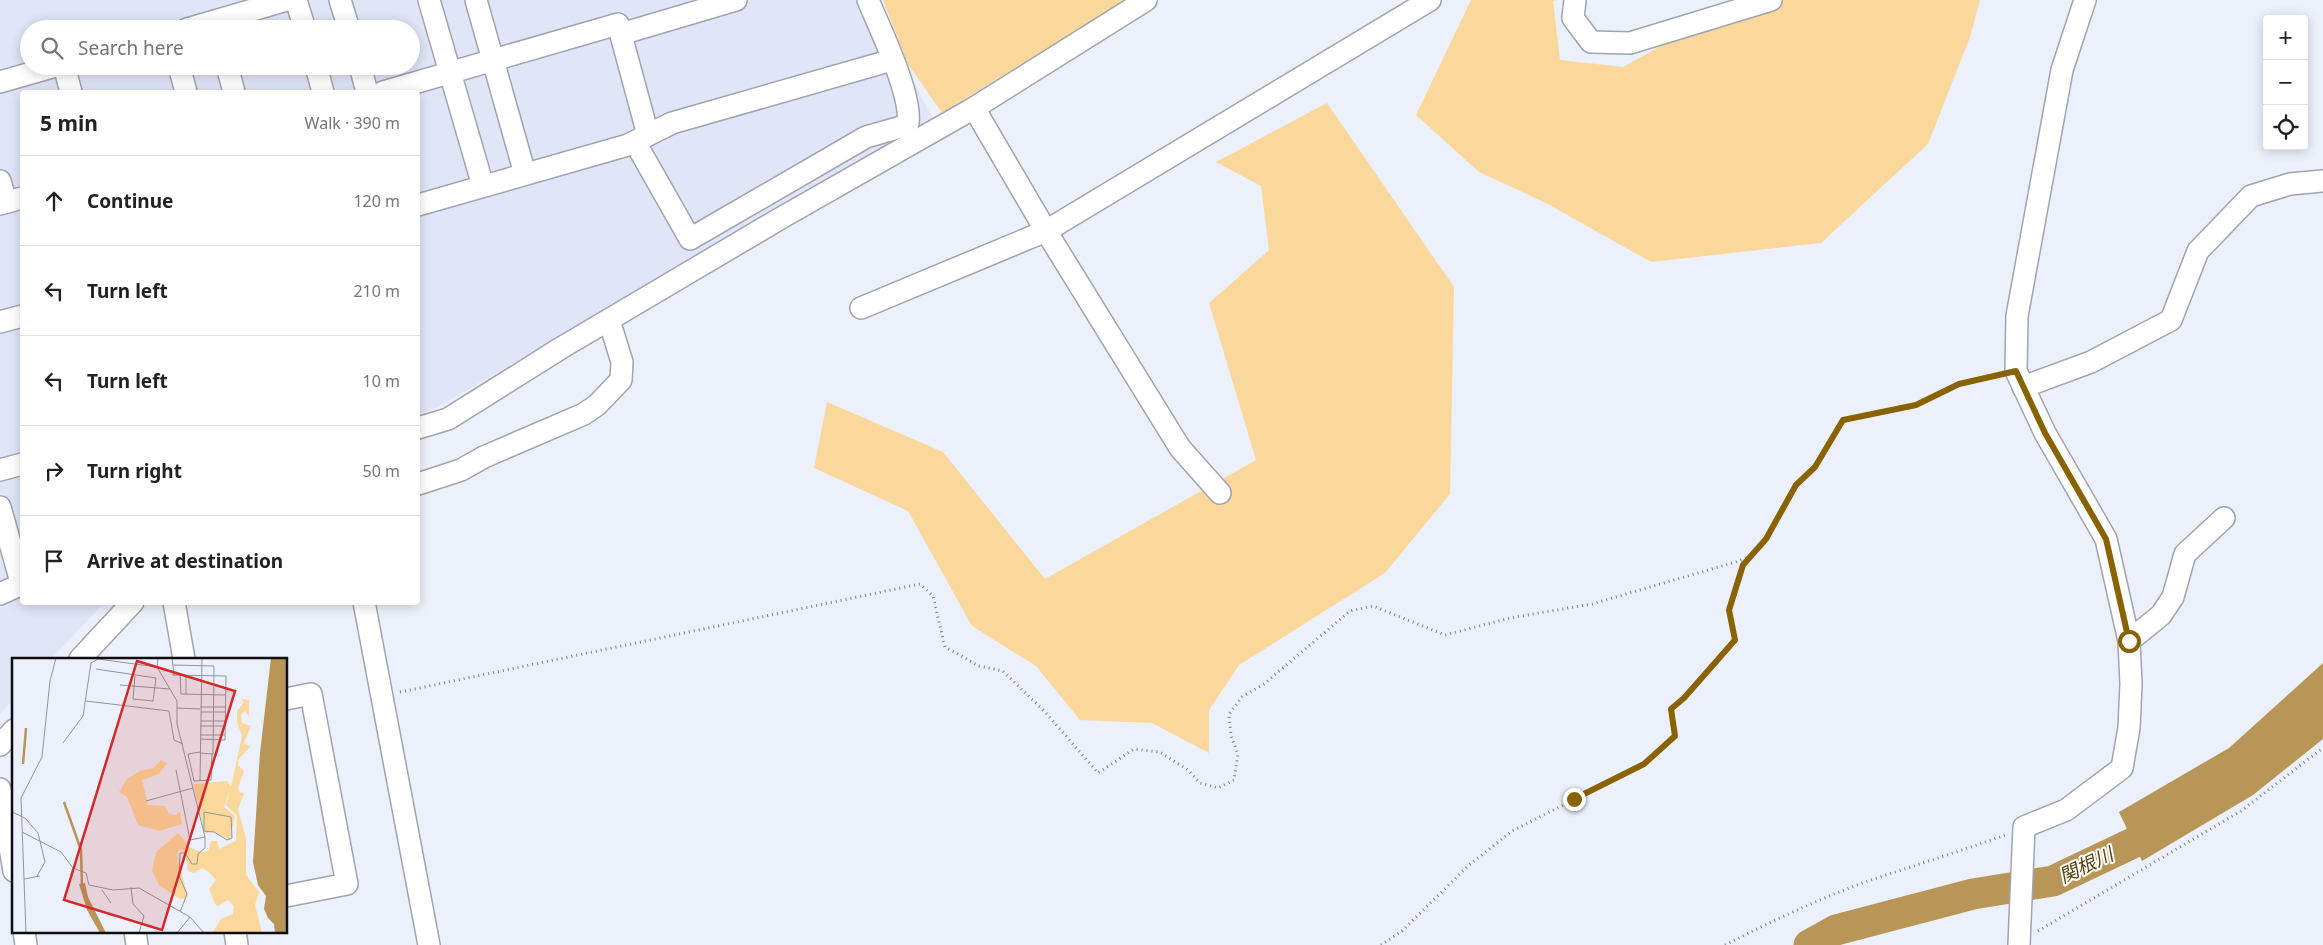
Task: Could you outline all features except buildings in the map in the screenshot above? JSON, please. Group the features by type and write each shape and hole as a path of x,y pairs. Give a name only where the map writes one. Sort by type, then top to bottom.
{"street":[{"path":"230,20 288,0"},
{"path":"296,0 302,20"},
{"path":"340,0 346,20"},
{"path":"429,0 484,186"},
{"path":"476,0 525,174"},
{"path":"621,34 736,0"},
{"path":"390,90 618,24 642,139 690,239 866,137 901,127 908,123 909,114 892,60 868,0"},
{"path":"420,427 448,419 561,348 781,218 974,108 1146,0"},
{"path":"862,308 1046,230 1430,0"},
{"path":"1574,0 1573,18 1591,42 1630,43 1771,0"},
{"path":"2020,940 2024,830 2066,810 2122,768 2129,728 2131,684 2129,641 2106,539 2045,433 2019,379 2017,316 2060,79 2085,0"},
{"path":"420,204 642,139 672,123 892,60"},
{"path":"0,82 24,75"},
{"path":"66,75 70,90"},
{"path":"181,75 185,90"},
{"path":"229,75 233,90"},
{"path":"319,75 323,90"},
{"path":"362,75 366,90"},
{"path":"974,108 1046,230 1180,448 1220,493"},
{"path":"0,181 10,202"},
{"path":"2019,379 2091,362 2171,320 2198,251 2250,196 2290,184 2323,181"},
{"path":"0,322 20,317"},
{"path":"420,483 461,470 484,457 584,414 597,404 621,380 622,362 610,320"},
{"path":"0,470 20,465"},
{"path":"0,507 15,530 20,569"},
{"path":"2129,641 2161,615 2173,598 2185,554 2224,518"},
{"path":"0,594 20,586"},
{"path":"81,658 129,605"},
{"path":"175,605 184,658"},
{"path":"365,605 429,945"},
{"path":"288,699 311,694 347,884 288,896"},
{"path":"0,745 12,732"},
{"path":"0,789 12,859"},
{"path":"24,932 26,945"},
{"path":"135,932 137,945"},
{"path":"235,932 237,945"}],"path":[{"path":"1381,945 1402,931 1469,865 1512,831 1644,764 1675,736 1671,709 1684,698 1735,640 1729,610 1743,565 1766,539 1796,485 1815,467 1843,420 1916,405 1959,384 2019,379"},
{"path":"382,696 920,584 934,596 945,647 979,666 1003,671 1046,713 1098,773 1134,749 1160,752 1188,770 1200,783 1218,788 1234,780 1238,754 1231,736 1229,714 1242,697 1264,684 1350,611 1374,606 1445,635 1510,618 1592,604 1739,561 1750,556"},
{"path":"2020,940 2242,811 2323,748"},
{"path":"1724,945 1777,918 1870,881 2024,830"}],"shaded area":[{"path":"0,0 879,0 905,65 934,121 434,409 420,414 420,90 20,90 20,605 102,605 52,658 12,658 12,701 0,714"},
{"path":"883,0 1126,0 942,113 908,64"},
{"path":"1471,0 1557,0 1553,1 1560,60 1623,67 1744,0 1980,0 1970,37 1928,144 1821,243 1651,262 1546,203 1479,172 1416,115"},
{"path":"1327,103 1454,287 1450,494 1385,573 1239,665 1209,710 1209,753 1152,723 1080,720 1036,666 972,626 908,511 814,468 827,402 943,452 1045,579 1256,460 1209,303 1269,250 1261,186 1216,162"},
{"path":"2323,663 2323,739 2253,795 2142,861 2119,812 2229,748"}],"waterway":[{"name":"関根川","path":"1809,945 1836,930 1973,894 2053,881 2156,832 2170,820"}],"route":[{"path":"1574,799 1644,764 1675,736 1671,709 1684,698 1735,640 1729,610 1743,565 1766,539 1796,485 1815,467 1843,420 1916,405 1959,384 2016,371 2045,433 2106,539 2129,641"}]}
